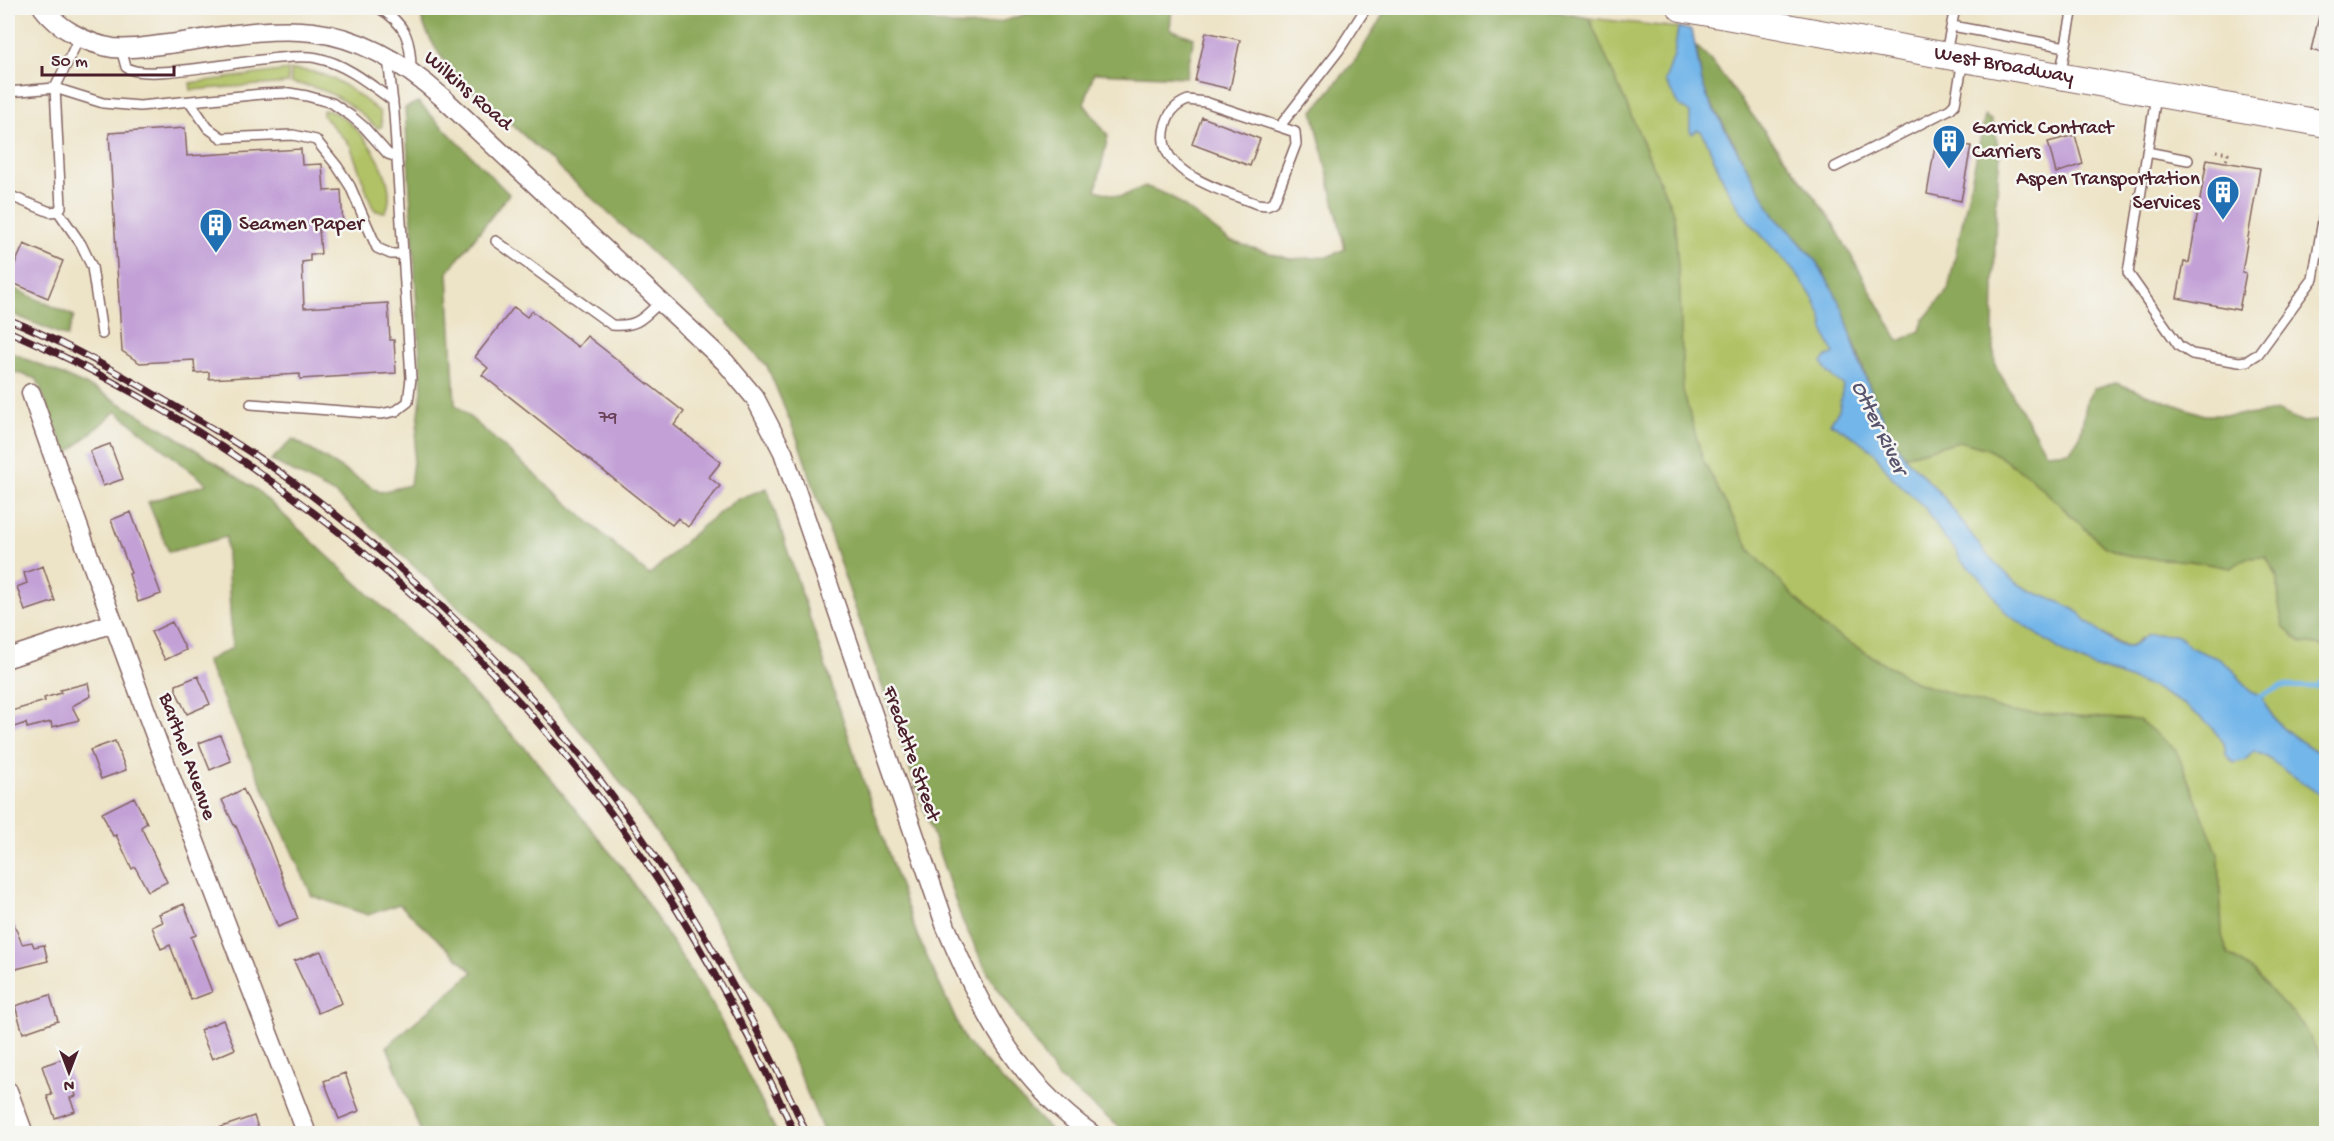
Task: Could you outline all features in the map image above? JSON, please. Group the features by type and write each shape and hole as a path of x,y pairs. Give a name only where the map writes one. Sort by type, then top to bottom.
{"main road":[{"name":"West Broadway","path":"1681,8 1763,18 1955,57 2326,124"}],"street":[{"name":"Wilkins Road","path":"43,8 61,26 80,36 100,45 121,49 277,31 302,31 339,38 388,58 411,70 442,97 727,363"},
{"name":"Fredette Street","path":"727,363 755,398 783,452 946,927 970,985 984,1013 1018,1062 1051,1099 1092,1134"},
{"name":"Barthel Avenue","path":"31,393 202,865 307,1134"},
{"path":"8,658 113,623"},
{"path":"8,1091 24,1134"}],"lane":[{"path":"379,8 401,25 410,44 411,70"},
{"path":"1280,126 1340,50 1366,8"},
{"path":"1835,167 1950,109 1955,104 1955,57 1952,26 1955,8"},
{"path":"2060,76 2073,8"},
{"path":"1952,26 2066,48"},
{"path":"58,211 61,207 62,196 55,88 80,36"},
{"path":"121,49 126,67 139,72 173,70 272,57 316,58 348,70 393,101"},
{"path":"251,404 381,414 396,411 408,402 411,378 393,101 388,58"},
{"path":"8,92 55,88 104,104 140,106 261,94 289,93 307,96 332,104 351,116 388,153 397,157"},
{"path":"2157,93 2128,273 2179,345 2192,354 2239,362 2247,361 2258,354 2313,279 2326,202"},
{"path":"1188,100 1204,102 1280,126 1295,132 1296,144 1276,197 1267,205 1257,204 1191,176 1177,166 1164,148 1164,129 1170,114 1174,108 1188,100"},
{"path":"190,102 208,128 222,138 293,135 315,140 338,166 350,186 377,248 391,254 403,254"},
{"path":"2147,152 2188,160"},
{"path":"8,195 50,212 58,211"},
{"path":"58,211 81,244 92,267 102,334"},
{"path":"496,241 612,325 628,326 642,319 661,301"}],"path":[{"path":"2217,151 2228,153 2226,162"}],"green space":[{"path":"418,8 896,8 934,22 966,26 1004,21 1041,8 1172,8 1170,29 1194,38 1186,77 1094,73 1084,104 1108,136 1096,190 1121,197 1145,186 1170,196 1230,241 1290,259 1327,257 1345,249 1313,111 1357,58 1387,8 1536,8 1589,18 1674,214 1680,292 1683,391 1703,460 1750,550 1823,627 1915,682 2010,712 2139,720 2176,750 2219,856 2222,935 2228,954 2254,972 2302,1024 2326,1066 2326,1133 1131,1134 1119,1127 1058,1078 989,975 962,920 797,438 767,366 725,320 453,72 436,49"},
{"path":"1589,18 1678,28 1677,37 1691,93 1814,275 1861,401 1998,593 2326,779 2326,1133 2004,746 1196,520"},
{"path":"1696,46 1710,59 1830,218 1899,341 1920,331 1923,320 1948,290 1985,116 1992,121 2000,154 1996,203 1993,331 1995,365 2046,453 2070,451 2080,436 2087,400 2094,388 2116,383 2204,415 2247,415 2279,411 2303,422 2326,420 2326,644 2321,646 2302,643 2284,628 2279,606 2278,578 2266,557 2246,558 2231,568 2191,561 2131,557 2105,547 2030,477 1988,449 1959,441 1904,456 1882,416 1842,310 1828,282 1806,249 1773,214 1708,99 1702,82"},
{"path":"288,70 288,83 191,90 190,83"},
{"path":"291,70 317,73 339,82 380,112 382,126 378,128 351,106 328,92 291,83"},
{"path":"418,102 509,194 448,272 455,404 649,575 701,527 736,500 767,488 858,765 917,935 966,1042 1053,1133 824,1133 787,1045 750,979 673,856 596,749 522,665 335,494 271,460 293,439 380,492 410,485 422,390 405,108"},
{"path":"323,110 335,113 348,122 373,150 388,184 389,199 385,212 376,211 372,206 350,145 323,116"},
{"path":"8,286 74,316 67,337 8,312"},
{"path":"8,351 99,391 172,434 257,490 449,669 530,753 629,876 713,1005 777,1133 421,1133 387,1046 473,972 399,904 368,915 312,896 206,661 232,648 226,537 169,552 148,502 207,484 116,411 66,455 37,379 8,370"},
{"path":"1959,441 1988,449 2030,477 2105,547 2231,568 2246,558 2266,557 2278,578 2279,606 2321,646 2326,644 2326,758 2281,726 2263,698 2251,692 2233,670 2189,647 2182,638 2160,634 2141,638 2131,647 2125,647 2098,631 2080,613 2016,583 1986,554 1942,495 1904,456"}],"water":[{"name":"Otter River","path":"1678,28 1692,30 1702,82 1708,99 1775,217 1815,260 1831,286 1843,310 1861,367 1889,434 1904,456 1942,495 1986,554 2016,583 2080,613 2087,622 2113,642 2131,647 2148,634 2175,635 2182,638 2189,647 2219,659 2233,670 2251,692 2263,698 2281,726 2326,758 2326,799 2265,756 2254,751 2245,760 2234,763 2226,755 2224,743 2209,724 2183,704 2152,687 2071,657 2006,613 1979,576 1960,560 1957,551 1943,537 1927,510 1891,476 1874,452 1830,423 1839,410 1843,385 1828,373 1822,363 1827,356 1834,354 1826,336 1821,315 1797,275 1755,228 1733,198 1705,137 1701,131 1697,130 1692,134 1690,113 1678,104 1665,81 1674,55"}],"building":[{"path":"2321,8 2326,8 2326,54 2311,50"},
{"path":"1206,32 1240,40 1230,89 1195,81"},
{"path":"1202,117 1260,139 1250,166 1192,144"},
{"name":"Seamen Paper","path":"185,128 187,156 301,149 302,165 322,164 324,191 341,190 343,227 319,229 321,254 310,254 310,261 302,262 304,308 388,303 390,340 394,340 396,373 300,379 300,374 209,379 209,372 195,373 194,360 140,363 122,351 109,133"},
{"path":"2075,135 2083,164 2056,173 2048,142"},
{"name":"Garrick Contract Carriers","path":"1936,140 1971,146 1961,201 1927,194"},
{"name":"Aspen Transportation Services","path":"2207,159 2260,168 2242,272 2246,273 2239,310 2177,298 2184,262 2189,263"},
{"path":"24,244 63,261 48,298 8,281 8,263 14,266"},
{"path":"514,307 527,317 532,311 578,347 587,336 684,412 674,425 721,462 709,477 720,486 688,527 678,518 672,525 482,375 488,368 475,357"},
{"path":"110,444 123,479 103,486 90,451"},
{"path":"131,512 161,594 138,602 129,574 131,573 111,520"},
{"path":"43,566 55,601 25,611 17,587 27,583 24,573"},
{"path":"172,622 186,650 165,660 151,632"},
{"path":"198,676 210,704 187,714 176,691 176,685"},
{"path":"88,683 91,696 72,706 79,720 52,727 51,722 27,728 26,723 8,729 8,712 45,701 44,698 61,693 60,690"},
{"path":"220,735 231,761 210,770 199,743"},
{"path":"115,741 126,770 101,779 90,750"},
{"path":"243,789 269,843 298,919 278,927 236,826 222,800"},
{"path":"134,797 147,823 141,827 167,882 148,891 135,867 132,869 116,835 113,836 102,813"},
{"path":"184,904 196,935 191,937 212,992 191,1000 170,945 161,949 152,927 163,922 159,914"},
{"path":"8,909 22,944 32,942 34,947 44,945 48,961 12,970 8,951"},
{"path":"321,951 342,1003 318,1013 294,961"},
{"path":"50,995 58,1021 23,1033 15,1006"},
{"path":"223,1020 235,1049 212,1059 200,1030"},
{"path":"65,1058 76,1096 70,1098 75,1111 55,1118 47,1096 52,1095 42,1066"},
{"path":"345,1073 359,1111 339,1119 324,1081"},
{"path":"254,1116 260,1134 210,1134 210,1131"}],"waterway":[{"path":"2254,700 2281,686 2317,687 2326,675"}],"railway":[{"path":"8,319 68,346 107,367 201,421 273,467 350,526 475,639 553,722 621,808 648,847 699,926 745,1007 807,1134"},
{"path":"8,331 95,372 180,420 262,474 340,533 415,597 486,666 551,738 611,813 664,889 734,1009 795,1134"}],"place":[{"name":"Garrick Contract Carriers","path":"1949,170"},
{"name":"Aspen Transportation Services","path":"2223,221"},
{"name":"Seamen Paper","path":"216,254"}]}
